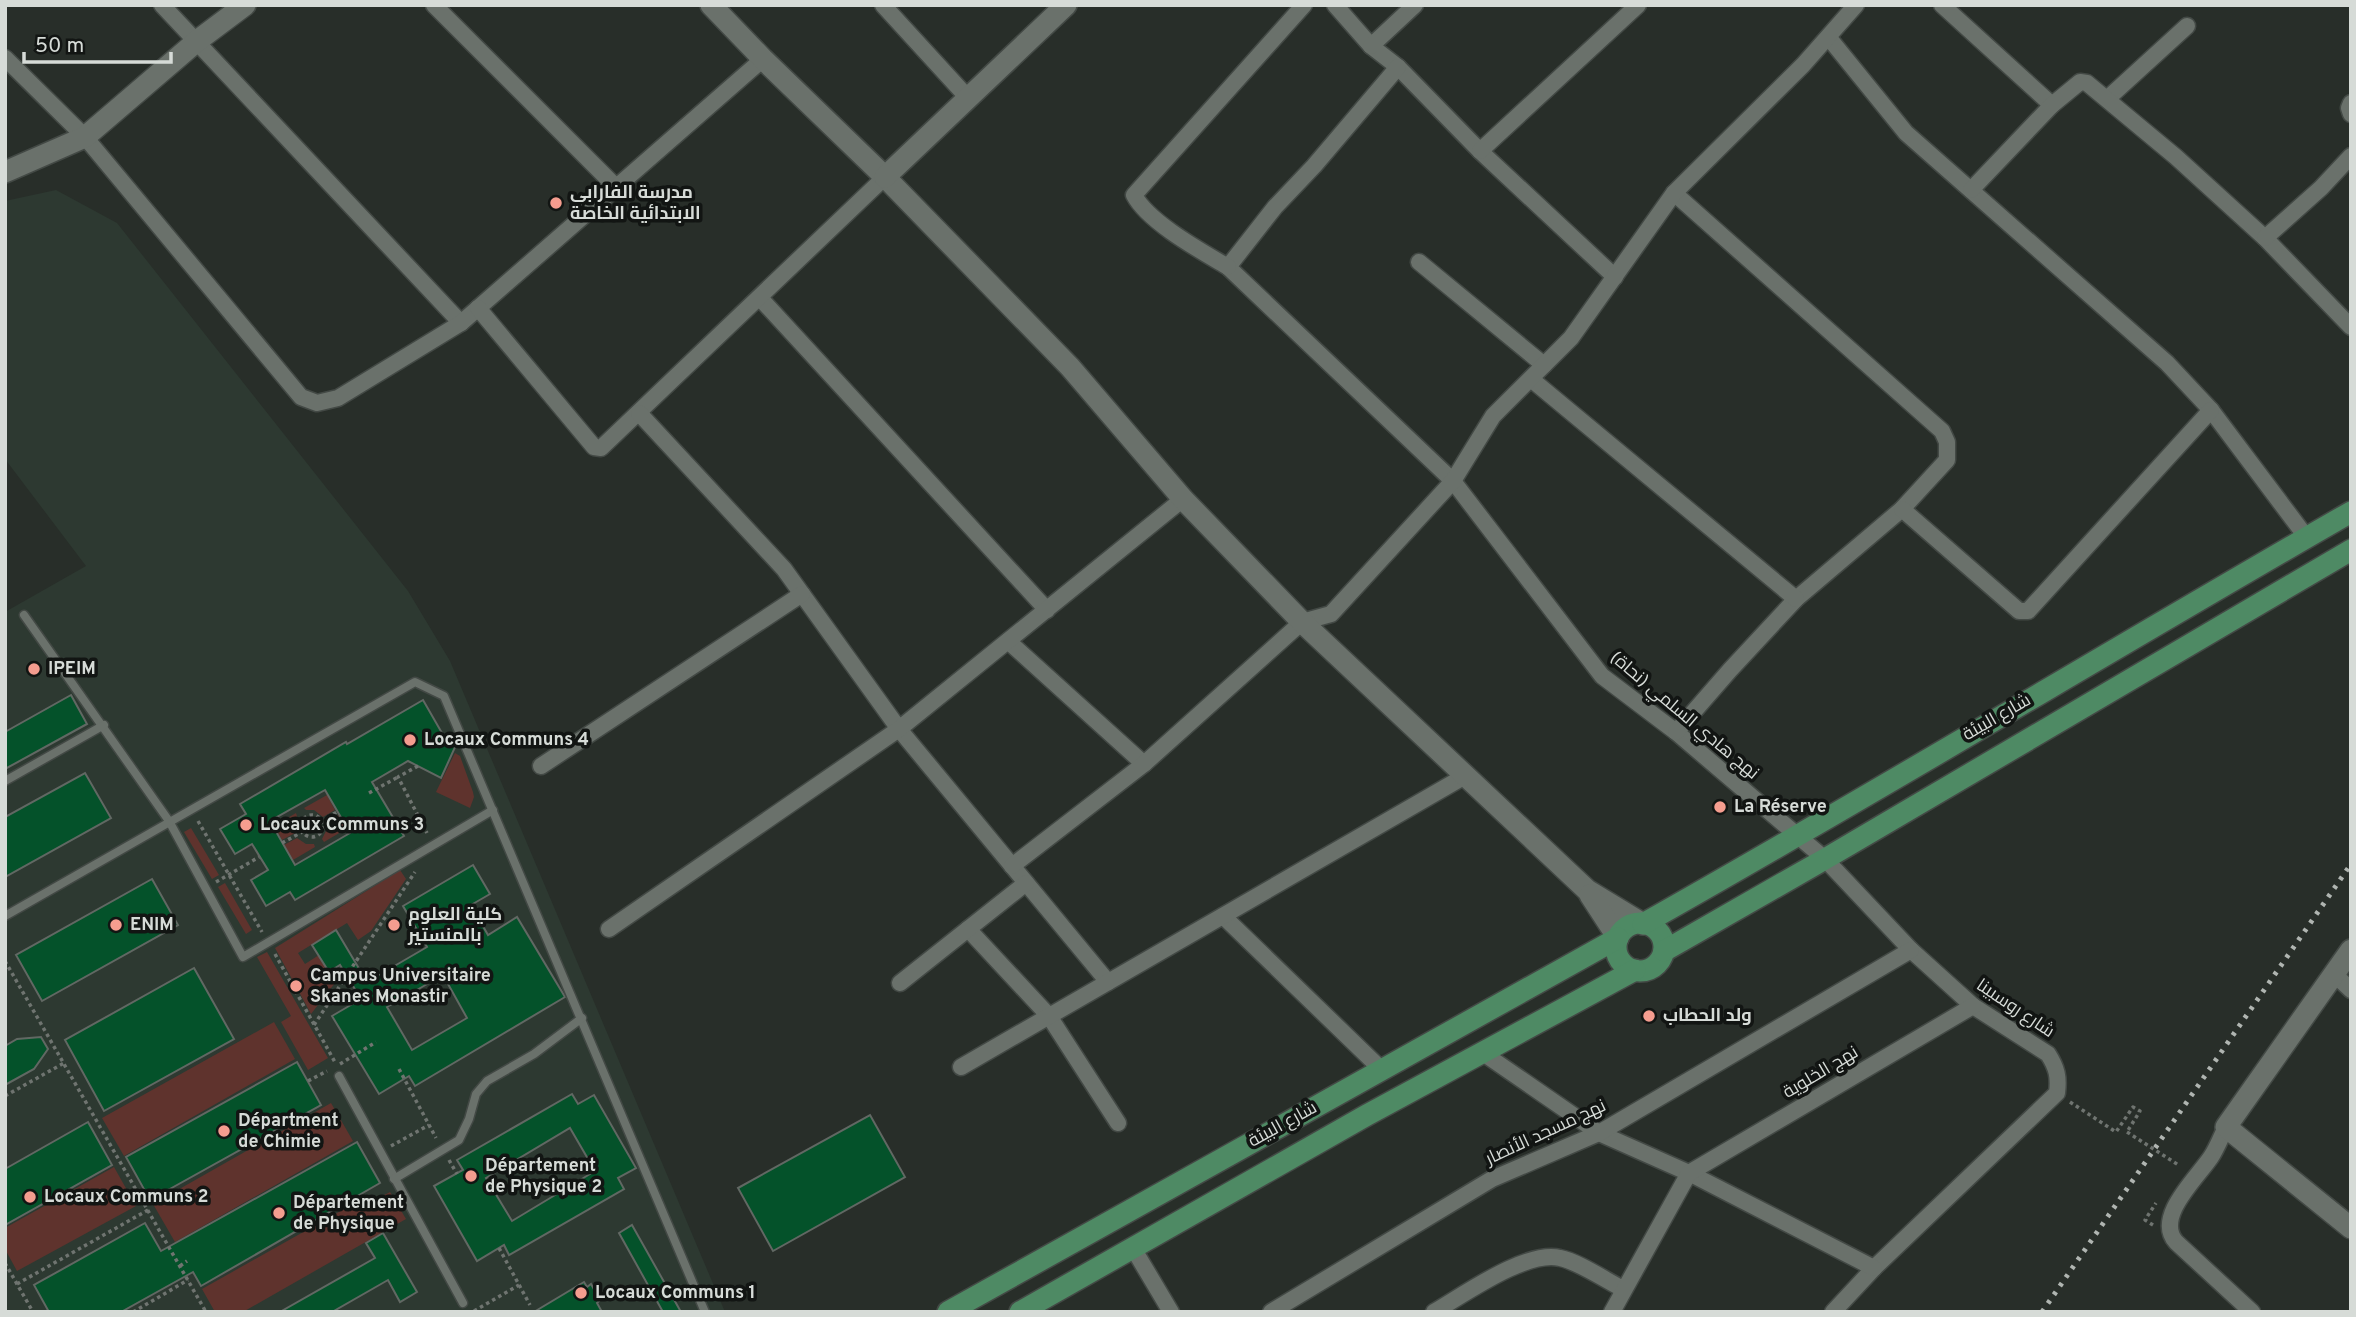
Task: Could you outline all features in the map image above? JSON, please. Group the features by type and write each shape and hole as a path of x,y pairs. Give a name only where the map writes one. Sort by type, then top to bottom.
{"main road":[{"name":"شارع البيئة","path":"948,1312 1618,939 1628,927 1643,923 1797,837 1913,766 2351,512"},
{"name":"شارع البيئة","path":"1020,1312 1367,1115 1634,970 1650,969 1664,951 2351,550"},
{"path":"1643,923 1661,936 1664,951"},
{"path":"1618,939 1616,946 1621,962 1634,970"}],"street":[{"path":"162,5 461,323"},
{"path":"5,172 85,137 197,41 245,5"},
{"path":"434,5 615,186"},
{"path":"711,5 1070,366 1183,499 1302,622 1587,890 1643,923"},
{"path":"883,5 969,99"},
{"path":"478,308 594,447 601,448 1066,5"},
{"name":"نهج هادي السلمي (نحاة)","path":"1304,5 1133,195 1162,224 1228,267 1453,481 1602,676 1676,732 1797,837"},
{"path":"1335,5 1371,46 1398,67 1480,151 1615,277"},
{"path":"1371,46 1415,5"},
{"path":"1480,151 1638,5"},
{"path":"1942,5 2052,105"},
{"path":"1012,866 1144,764 1302,622 1331,614 1453,481 1493,416 1571,338 1674,193 1829,38 1855,6"},
{"path":"2107,99 2187,26"},
{"path":"1829,38 1906,133 2167,363 2211,410 2307,537"},
{"path":"5,58 85,137 301,397 317,403 338,398 461,323 763,59"},
{"path":"1228,267 1275,207 1314,166 1398,67"},
{"path":"1971,190 2052,105 2080,82 2087,83 2176,157 2265,238 2351,327"},
{"path":"2351,103 2351,114"},
{"path":"2265,238 2321,188 2351,156"},
{"path":"1674,193 1942,431 1947,442 1947,460 1902,509 1796,599 1676,732"},
{"path":"1419,262 1544,365"},
{"path":"760,298 1047,610"},
{"path":"1531,379 1796,599"},
{"path":"1902,509 2011,605 2019,611 2028,611 2211,410"},
{"path":"639,413 784,569 899,729 1108,982"},
{"path":"609,929 899,729 1183,499"},
{"path":"541,766 802,594"},
{"path":"1008,641 1144,764"},
{"path":"961,1067 1465,776"},
{"name":"شارع روسبينا","path":"1797,837 1825,859 1911,950 1973,1006 2049,1054 2056,1066 2057,1093"},
{"path":"900,983 1026,883"},
{"path":"1587,890 1618,939"},
{"path":"1223,916 1382,1070"},
{"path":"968,929 1049,1016 1118,1123"},
{"name":"نهج مسجد الأنصار","path":"1270,1312 1492,1179 1599,1133 1911,950"},
{"path":"2252,1312 2176,1242 2170,1235 2168,1224 2173,1211 2212,1156 2226,1127 2351,950"},
{"path":"2334,974 2351,990"},
{"name":"نهج الخلوية","path":"1689,1173 1973,1006"},
{"path":"1483,1052 1599,1133 1689,1173 1874,1268"},
{"path":"1833,1312 1874,1268 2057,1093"},
{"path":"2226,1127 2350,1225"},
{"path":"1612,1312 1689,1173"},
{"path":"1133,1248 1171,1312"},
{"path":"1434,1312 1526,1260 1544,1256 1562,1258 1623,1289"}],"lane":[{"path":"24,615 104,725 169,821 243,957 494,810"},
{"path":"5,916 415,682 444,695 705,1312"},
{"path":"5,781 104,725"},
{"path":"394,1179 458,1140 469,1119 476,1094 487,1081 534,1054 582,1018"},
{"path":"339,1076 463,1303"}],"path":[{"path":"369,793 418,766"},
{"path":"314,1025 433,845 398,777"},
{"path":"191,809 337,1066"},
{"path":"321,821 337,812"},
{"path":"315,816 321,821 322,830 317,835 310,837 303,832 301,823 305,817 315,816"},
{"path":"282,843 303,832"},
{"path":"229,874 259,857"},
{"path":"5,961 206,1312"},
{"path":"5,1096 64,1063"},
{"path":"400,1069 457,1174"},
{"path":"2057,1093 2116,1132 2133,1107 2140,1111 2127,1132 2180,1166"},
{"path":"380,1152 429,1125"},
{"path":"99,1143 107,1139"},
{"path":"132,1182 138,1179"},
{"path":"17,1284 148,1210"},
{"path":"135,1218 139,1226"},
{"path":"99,1238 104,1246"},
{"path":"499,1248 530,1305"},
{"path":"164,1257 172,1252"},
{"path":"64,1258 69,1266"},
{"path":"180,1266 187,1261"},
{"path":"5,1264 33,1312"},
{"path":"133,1312 144,1303 188,1280"},
{"path":"472,1312 519,1285"}],"shaded area":[{"name":"Campus Universitaire Skanes Monastir","path":"56,190 117,223 408,591 450,661 725,1312 5,1312 5,612 86,566 5,459 5,201"},
{"path":"455,753 460,756 473,792 470,808 436,792"},
{"path":"327,795 335,810 323,817 314,810 304,808"},
{"path":"296,813 293,826 295,833 282,840 274,826"},
{"path":"338,815 346,829 324,842 322,839 327,829 325,822"},
{"path":"191,828 219,875 212,879 184,832"},
{"path":"297,838 306,844 314,844 315,847 293,860 284,845"},
{"path":"400,870 406,879 371,931 358,940 347,923 298,953 305,964 319,955 335,983 311,1014 275,948"},
{"path":"225,883 252,930 246,934 218,887"},
{"path":"267,952 328,1058 308,1070 281,1022 291,1016 257,957"},
{"path":"274,1022 295,1059 124,1156 102,1118"},
{"path":"331,1103 353,1141 175,1242 153,1204"},
{"path":"114,1167 136,1206 17,1271 5,1249 5,1228"},
{"path":"390,1192 406,1219 243,1312 215,1312 202,1289 369,1195 373,1201"}],"building":[{"path":"71,695 87,724 5,769 5,732"},
{"name":"Locaux Communs 3","path":"423,700 446,740 456,745 441,778 408,761 372,782 404,836 295,900 290,892 266,906 251,880 268,870 252,844 235,854 220,829 246,814 240,804 346,742 347,744","holes":["325,790 350,833 295,865 270,821"]},
{"path":"85,773 111,818 5,877 5,817"},
{"path":"473,865 490,894 471,905 488,935 517,917 565,997 415,1086 409,1076 379,1094 332,1016 361,999 340,965 329,972 312,945 336,930 367,982 427,947 403,906","holes":["443,975 467,1018 412,1050 387,1007"]},
{"path":"152,879 178,925 42,1001 16,955"},
{"path":"194,968 234,1039 104,1111 65,1040"},
{"path":"41,1037 48,1049 34,1069 5,1085 5,1046 17,1039"},
{"name":"Départment de Chimie","path":"297,1062 321,1105 150,1200 126,1157"},
{"name":"Département de Physique 2","path":"572,1094 578,1104 594,1095 636,1168 618,1178 624,1189 509,1255 504,1245 477,1261 434,1186 463,1170 457,1160","holes":["570,1128 595,1171 512,1221 486,1178"]},
{"path":"870,1115 905,1177 773,1251 738,1188"},
{"name":"Locaux Communs 2","path":"88,1122 112,1165 5,1225 5,1169"},
{"path":"357,1142 380,1183 201,1286 193,1272 121,1312 49,1312 34,1285 145,1223 161,1251"},
{"path":"632,1225 681,1312 663,1312 619,1233"},
{"path":"383,1233 417,1292 400,1302 388,1280 332,1312 280,1312 375,1258 366,1243"},
{"name":"Locaux Communs 1","path":"584,1282 587,1287 591,1284 600,1300 597,1303 602,1312 534,1312"}],"railway":[{"path":"2042,1312 2351,864"}],"place":[{"name":"مدرسة الفارابي الابتدائية الخاصة","path":"556,203"},
{"name":"IPEIM","path":"34,669"},
{"name":"Locaux Communs 4","path":"410,740"},
{"name":"La Réserve","path":"1720,807"},
{"name":"Locaux Communs 3","path":"246,825"},
{"name":"ENIM","path":"116,925"},
{"name":"كلية العلوم بالمنستير","path":"394,925"},
{"name":"Campus Universitaire Skanes Monastir","path":"296,986"},
{"name":"ولد الحطاب","path":"1649,1016"},
{"name":"Départment de Chimie","path":"224,1131"},
{"name":"Département de Physique 2","path":"471,1176"},
{"name":"Locaux Communs 2","path":"30,1197"},
{"name":"Département de Physique","path":"279,1213"},
{"name":"Locaux Communs 1","path":"581,1293"}]}
